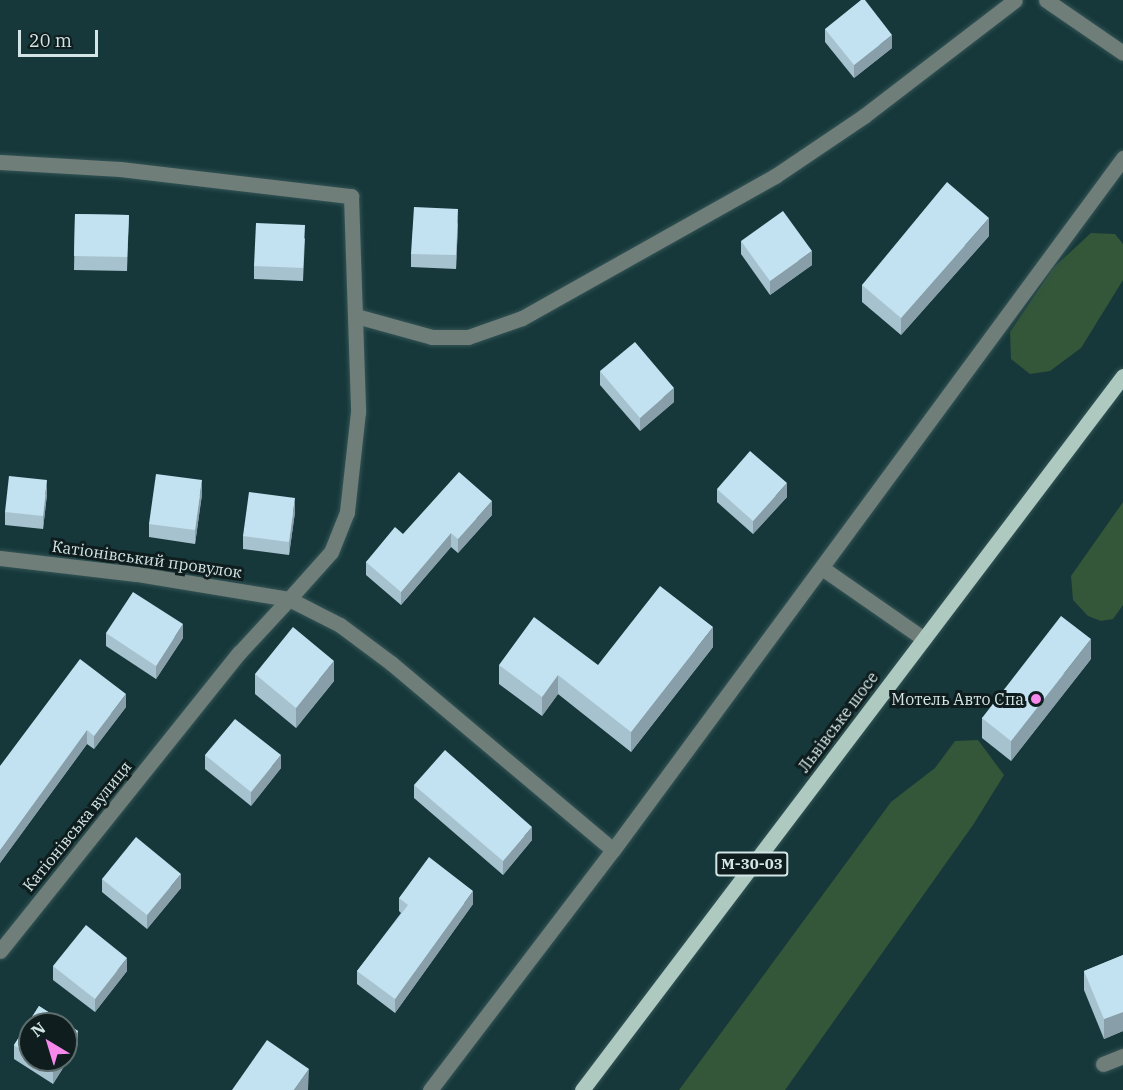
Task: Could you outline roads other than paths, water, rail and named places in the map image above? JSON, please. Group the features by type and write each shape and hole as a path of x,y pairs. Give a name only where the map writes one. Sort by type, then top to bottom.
{"main road":[{"name":"Львівське шосе","path":"582,1090 1123,376"}],"street":[{"path":"356,316 432,337 468,337 522,318 775,176 864,116 1015,0"},
{"path":"1046,0 1123,53"},
{"path":"430,1090 613,850 1123,158"},
{"name":"Катіонівська вулиця","path":"0,162 120,169 351,196 358,412 347,512 331,552 239,653 0,951"},
{"name":"Катіонівський провулок","path":"0,558 136,574 290,599 340,625 391,663 613,850"},
{"path":"822,568 924,639"},
{"path":"1104,1064 1123,1056"}],"place":[{"name":"Мотель Авто Спа","path":"1036,699"}]}
